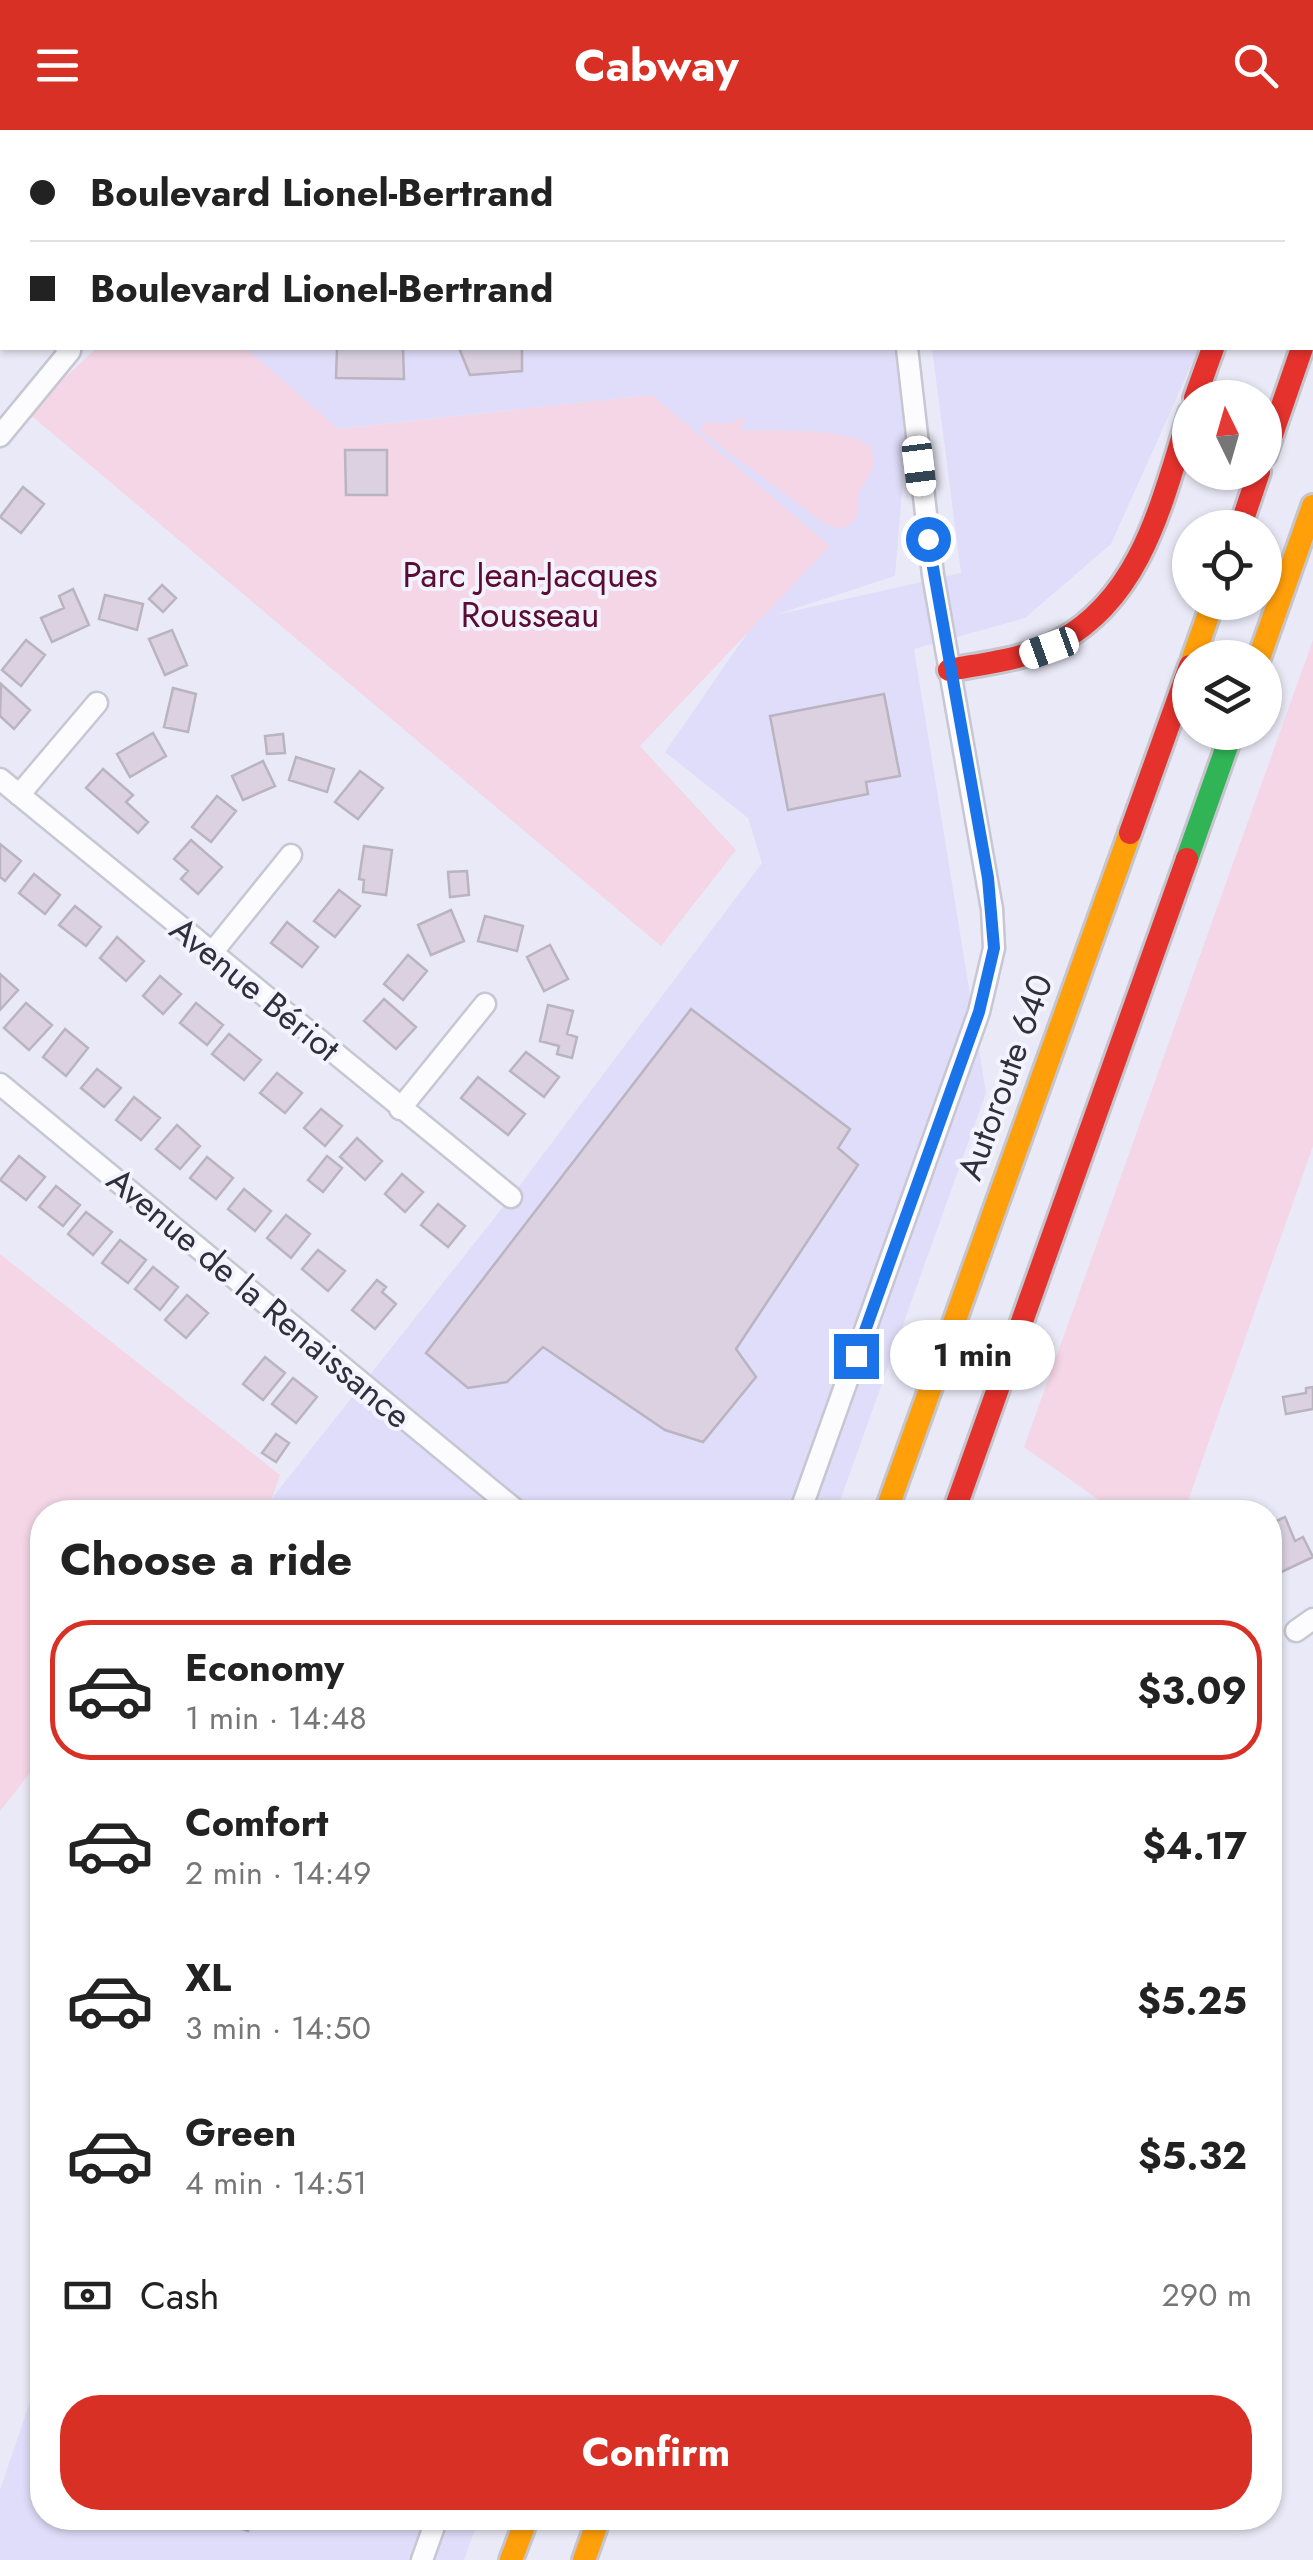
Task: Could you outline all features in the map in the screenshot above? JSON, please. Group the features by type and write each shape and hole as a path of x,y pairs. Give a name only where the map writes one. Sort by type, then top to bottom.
{"highway":[{"path":"1201,380 1212,350"},
{"path":"1282,406 1301,350"},
{"path":"1269,380 1272,366"},
{"path":"949,670 1008,661 1049,648 1084,629 1110,606 1137,562 1172,464"},
{"path":"1265,640 1313,506"},
{"name":"Autoroute 640","path":"890,1500 1172,716"},
{"path":"958,1500 1226,750"},
{"path":"511,2560 522,2530"},
{"path":"584,2560 595,2530"}],"street":[{"path":"0,436 67,350"},
{"path":"804,1500 979,1012 994,948 992,910 933,575 907,350"},
{"path":"20,795 97,703"},
{"name":"Avenue Bériot","path":"0,779 511,1197"},
{"path":"211,954 291,855"},
{"path":"400,1109 485,1004"},
{"name":"Avenue de la Renaissance","path":"0,1084 503,1500"},
{"path":"422,2560 433,2530"}],"shaded area":[{"path":"245,350 907,350 910,394 895,576 775,615 961,573 932,350 1198,350 1185,380 1172,380 1172,408 1111,544 1025,618 914,649 986,1093 840,1500 271,1500 511,1197 762,863 748,818 665,752 757,619 652,395 337,429"},
{"path":"30,2401 30,2530 475,2530 464,2560 0,2560 0,2490"}],"green space":[{"name":"Parc Jean-Jacques Rousseau","path":"95,350 248,350 338,429 652,395 830,546 640,746 736,850 661,946 27,412"},
{"path":"743,416 742,430 828,433 860,440 871,447 874,466 857,496 855,520 842,529 824,523 700,431 705,422 730,424"},
{"path":"1313,640 1313,1146 1188,1500 1099,1500 1024,1447 1274,750 1282,750 1282,727"},
{"path":"0,1254 280,1475 271,1500 30,1500 30,1773 0,1811"}],"building":[{"path":"337,350 403,350 404,379 336,378"},
{"path":"460,350 522,350 522,371 470,375"},
{"path":"345,450 387,450 387,495 346,495"},
{"path":"23,487 44,504 21,533 0,517"},
{"path":"162,585 176,598 163,612 149,599"},
{"path":"73,589 89,625 52,642 41,618 64,608 59,596"},
{"path":"105,595 143,604 137,630 99,619"},
{"path":"172,630 187,665 165,675 149,639"},
{"path":"26,640 45,655 21,686 2,670"},
{"path":"1,684 30,710 14,729 0,716"},
{"path":"173,688 196,694 188,732 164,727"},
{"path":"884,694 900,776 866,782 868,794 788,810 770,716"},
{"path":"153,733 166,756 130,777 117,754"},
{"path":"283,734 285,753 267,754 265,736"},
{"path":"296,757 334,769 327,792 289,780"},
{"path":"263,761 275,786 243,800 232,776"},
{"path":"103,769 133,795 126,802 148,822 138,833 86,788"},
{"path":"360,771 383,788 358,819 335,802"},
{"path":"217,796 236,811 211,842 192,827"},
{"path":"191,840 222,867 198,894 181,879 188,871 174,859"},
{"path":"0,844 21,861 5,881 0,877"},
{"path":"364,846 392,850 386,895 363,892 364,880 359,879"},
{"path":"467,871 469,895 450,897 448,872"},
{"path":"34,874 60,895 45,914 19,893"},
{"path":"339,890 360,906 335,937 314,921"},
{"path":"75,906 101,927 86,946 59,925"},
{"path":"451,910 464,941 431,955 418,925"},
{"path":"485,916 523,926 517,951 478,941"},
{"path":"287,922 318,947 302,967 271,943"},
{"path":"117,937 144,961 126,981 100,958"},
{"path":"550,945 568,979 544,991 527,957"},
{"path":"408,955 427,971 403,1000 384,984"},
{"path":"0,974 18,990 0,1010"},
{"path":"160,976 181,994 163,1014 143,996"},
{"path":"384,999 416,1027 396,1049 364,1021"},
{"path":"26,1003 52,1025 29,1050 4,1028"},
{"path":"196,1003 223,1025 207,1045 180,1023"},
{"path":"548,1005 573,1011 567,1034 577,1037 572,1058 557,1054 559,1046 540,1041"},
{"path":"691,1009 850,1129 838,1148 858,1165 736,1349 756,1377 703,1442 665,1430 543,1347 507,1382 468,1388 426,1353"},
{"path":"65,1029 88,1048 66,1076 43,1057"},
{"path":"229,1034 261,1060 244,1080 212,1054"},
{"path":"526,1052 559,1077 544,1097 510,1071"},
{"path":"97,1069 121,1088 104,1107 81,1088"},
{"path":"277,1073 302,1093 285,1113 260,1093"},
{"path":"478,1077 525,1114 508,1135 461,1098"},
{"path":"134,1097 160,1118 141,1140 116,1120"},
{"path":"321,1109 342,1126 325,1146 304,1128"},
{"path":"177,1125 200,1146 180,1169 156,1149"},
{"path":"357,1138 382,1161 365,1180 340,1157"},
{"path":"19,1156 45,1177 26,1200 0,1180"},
{"path":"327,1156 342,1168 323,1192 308,1180"},
{"path":"207,1157 233,1178 216,1199 190,1178"},
{"path":"402,1174 423,1192 405,1212 385,1194"},
{"path":"56,1186 80,1205 63,1226 39,1207"},
{"path":"244,1189 271,1211 255,1231 228,1209"},
{"path":"438,1204 465,1226 448,1247 421,1225"},
{"path":"86,1212 112,1232 93,1255 68,1234"},
{"path":"286,1215 310,1234 291,1258 267,1238"},
{"path":"120,1240 146,1260 128,1283 102,1263"},
{"path":"318,1250 345,1271 328,1291 302,1269"},
{"path":"153,1267 178,1287 160,1310 135,1289"},
{"path":"377,1280 386,1287 382,1292 396,1304 375,1329 352,1310"},
{"path":"187,1295 208,1313 186,1338 165,1320"},
{"path":"265,1357 285,1373 263,1400 243,1384"},
{"path":"293,1378 317,1397 296,1423 272,1404"},
{"path":"1313,1387 1313,1409 1286,1414 1283,1397 1306,1393 1306,1388"},
{"path":"276,1434 289,1443 276,1462 262,1453"},
{"path":"1285,1517 1295,1541 1303,1537 1313,1557 1282,1572"}],"traffic: fast":[{"path":"1187,859 1226,750"}],"traffic: slow":[{"path":"1265,640 1313,506"},
{"path":"1199,640 1207,620"},
{"path":"890,1500 1130,833"},
{"path":"511,2560 522,2530"},
{"path":"584,2560 595,2530"}],"traffic: jam":[{"path":"1201,380 1212,350"},
{"path":"1282,406 1301,350"},
{"path":"949,670 1034,652 1060,641 1089,621 1131,571 1172,469"},
{"path":"1246,510 1253,490"},
{"path":"1130,833 1172,716"},
{"path":"958,1500 1187,859"}],"route":[{"path":"856,1356 979,1012 994,948 988,878 928,539"}]}
